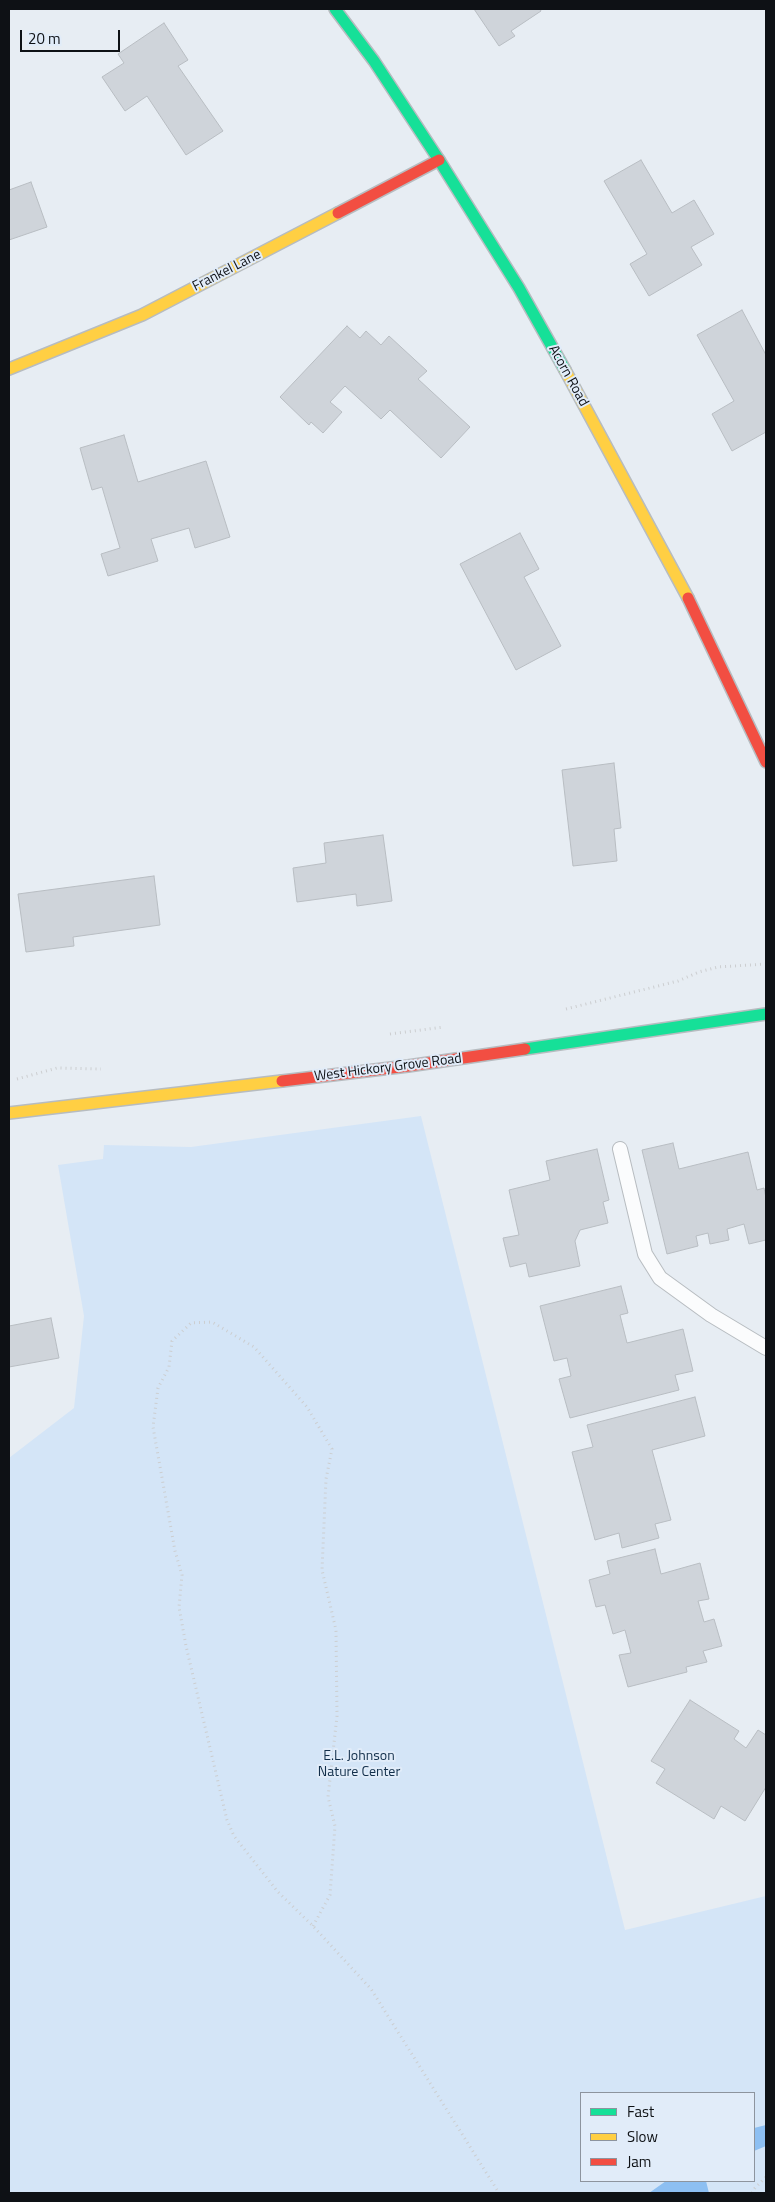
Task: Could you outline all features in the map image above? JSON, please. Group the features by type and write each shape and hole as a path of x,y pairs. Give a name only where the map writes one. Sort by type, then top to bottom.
{"street":[{"name":"Acorn Road","path":"335,9 374,61 439,160 518,288 604,440 710,642 766,762"},
{"name":"Frankel Lane","path":"9,369 142,315 439,160"},
{"name":"West Hickory Grove Road","path":"9,1113 408,1066 766,1014"}],"lane":[{"path":"620,1149 645,1254 660,1278 711,1315 766,1348"}],"path":[{"path":"562,1010 678,981 699,972 718,967 766,964"},
{"path":"384,1035 453,1026"},
{"path":"9,1081 57,1068 102,1069"},
{"path":"313,1926 330,1895 335,1826 328,1797 337,1716 336,1630 322,1570 326,1479 332,1449 307,1407 254,1346 212,1322 192,1323 172,1341 169,1367 158,1388 153,1427 175,1551 182,1575 179,1608 186,1646 227,1820 234,1836 278,1892 313,1926 371,1989 499,2193"},
{"path":"752,2193 766,2177"}],"green space":[{"name":"E.L. Johnson Nature Center","path":"421,1116 625,1930 766,1896 766,2193 9,2193 9,1458 74,1408 84,1316 58,1165 103,1159 104,1145 191,1147"}],"water":[{"path":"766,2125 766,2146 755,2151 755,2128"},
{"path":"665,2182 706,2182 709,2193 649,2193"}],"building":[{"path":"474,9 540,9 541,11 511,31 515,36 499,46"},
{"path":"164,23 188,60 178,66 223,131 186,155 147,96 125,111 102,77 124,63 118,54"},
{"path":"641,160 672,213 694,200 714,234 691,247 702,265 649,296 630,264 647,254 604,181"},
{"path":"31,182 47,227 9,240 9,190"},
{"path":"742,310 766,355 766,432 732,451 712,414 734,401 697,335"},
{"path":"347,326 360,338 366,331 381,345 389,336 427,371 418,379 470,427 441,458 390,410 381,419 345,386 330,402 342,412 323,433 311,422 309,425 280,397"},
{"path":"124,435 138,482 206,461 230,537 195,548 189,528 151,539 158,561 108,576 101,554 120,548 102,487 92,490 80,448"},
{"path":"520,533 539,569 524,577 561,646 516,670 460,564"},
{"path":"614,763 621,828 614,829 617,861 573,866 562,770"},
{"path":"383,835 392,901 357,906 356,894 297,902 293,868 326,863 324,843"},
{"path":"154,876 160,925 73,937 74,946 26,952 18,894"},
{"path":"673,1143 679,1169 748,1152 757,1190 764,1188 766,1198 766,1240 749,1244 744,1224 727,1229 729,1240 710,1244 708,1233 696,1236 698,1246 667,1254 642,1150"},
{"path":"597,1149 609,1200 603,1202 608,1223 580,1230 575,1241 580,1266 529,1277 526,1263 510,1267 503,1238 519,1235 509,1190 550,1180 546,1161"},
{"path":"621,1286 628,1313 620,1315 627,1343 683,1329 693,1371 675,1375 679,1390 570,1418 559,1379 571,1376 567,1358 554,1361 540,1306"},
{"path":"51,1318 59,1358 9,1367 9,1326"},
{"path":"695,1397 705,1436 652,1450 671,1520 655,1524 659,1538 622,1548 619,1533 595,1540 572,1452 593,1447 587,1425"},
{"path":"655,1549 661,1574 700,1563 709,1599 698,1601 704,1622 714,1619 722,1646 703,1651 707,1662 686,1667 687,1672 628,1687 619,1655 631,1653 625,1630 613,1634 605,1605 596,1607 589,1580 610,1574 607,1561"},
{"path":"690,1700 739,1731 734,1739 746,1748 758,1730 766,1735 766,1787 745,1821 721,1806 714,1819 656,1783 665,1769 651,1761"}],"traffic: fast":[{"path":"335,9 374,61 439,160 519,288 565,370"},
{"path":"525,1049 766,1014"}],"traffic: slow":[{"path":"9,369 142,315 338,213"},
{"path":"565,370 688,598"},
{"path":"9,1113 282,1081"}],"traffic: jam":[{"path":"338,213 439,160"},
{"path":"688,598 766,762"},
{"path":"282,1081 408,1066 525,1049"}]}
